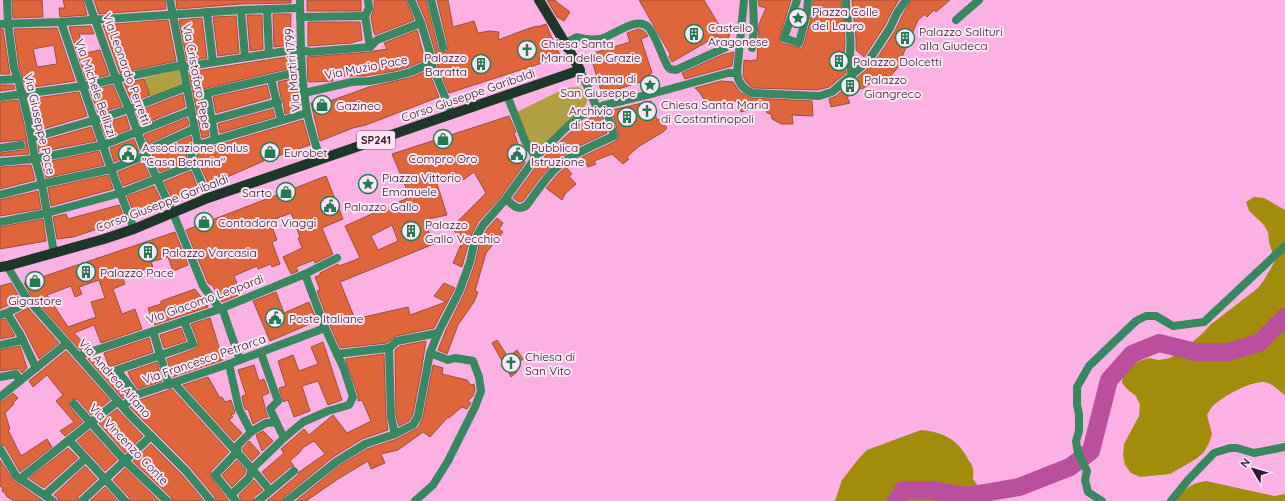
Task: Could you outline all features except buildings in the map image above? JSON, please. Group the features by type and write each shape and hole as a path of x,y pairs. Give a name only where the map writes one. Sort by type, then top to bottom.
{"main road":[{"path":"539,0 580,70"},
{"name":"Corso Giuseppe Garibaldi","path":"4,266 104,239 134,229 208,198 580,70"}],"street":[{"name":"Via Giuseppe Pace","path":"7,0 4,24 32,138 54,253"},
{"name":"Via Leonardo Perretti","path":"88,0 116,79 137,132 203,286 221,308 240,360"},
{"name":"Via Cristoforo Pepe","path":"170,0 198,144 191,152 194,164 208,198"},
{"path":"368,0 369,8 365,16 370,47"},
{"path":"411,0 421,23 430,53 431,63 452,114"},
{"path":"431,0 443,47"},
{"path":"744,0 737,73 737,78 741,86 752,93 819,96 832,92 869,60 906,0"},
{"path":"752,48 754,29 753,0"},
{"path":"797,0 784,38 799,43 807,13 808,0"},
{"path":"846,0 850,33 850,68 852,75"},
{"path":"956,20 979,0"},
{"path":"4,24 61,22 267,9 300,4"},
{"name":"Via Martiri 1799","path":"300,4 304,93 307,113 320,160"},
{"path":"267,9 269,54"},
{"path":"241,10 245,57"},
{"path":"207,12 213,62"},
{"path":"300,17 365,16"},
{"name":"Via Michele Bellizzi","path":"61,22 111,169 134,229"},
{"path":"0,97 82,86 177,66 183,67 302,50 310,52 370,47 376,40 421,23"},
{"path":"565,43 577,37 584,39 599,39 638,23 646,25 652,32 668,67 676,70 733,44 740,43"},
{"name":"Via Muzio Pace","path":"304,93 352,82 370,81 396,76 411,72 431,63"},
{"path":"580,70 595,104"},
{"path":"215,139 207,93 302,71"},
{"path":"287,501 336,462 365,444 395,434 413,425 418,416 430,353 438,333 461,287 470,262 475,239 483,225 493,215 536,157 595,104 605,104 655,93 728,73 737,73"},
{"path":"0,80 18,79"},
{"path":"271,79 282,119"},
{"path":"32,138 129,109 186,87"},
{"path":"507,95 525,140 536,157"},
{"path":"212,120 278,102"},
{"path":"507,197 518,208 522,208 527,205 556,168 565,160 588,147 614,136 605,104"},
{"path":"0,162 35,159 103,145 191,111"},
{"path":"198,144 307,113"},
{"path":"0,195 111,169 194,129"},
{"path":"0,148 21,145"},
{"path":"0,222 47,213 120,193 194,164"},
{"path":"1102,501 1088,492 1085,480 1087,471 1078,453 1076,441 1079,431 1079,414 1076,405 1077,387 1089,366 1136,321 1146,316 1156,316 1173,326 1204,322 1285,246"},
{"name":"Via Giacomo Leopardi","path":"78,356 221,308 305,274 338,258"},
{"name":"Via Andrea Alfano","path":"4,266 26,297 120,403 186,472 211,501"},
{"path":"276,422 266,423 251,432 238,445 237,452 214,475 234,498 249,478 252,469 284,438 303,422 328,411 349,405 353,397 344,369 325,328 305,274"},
{"path":"30,301 4,314 22,340 36,368"},
{"path":"161,355 193,344 184,321"},
{"name":"Via Francesco Petrarca","path":"20,479 91,423 120,403 136,395 261,353 325,328"},
{"path":"153,331 172,384 237,452 270,490"},
{"path":"337,354 389,348 397,341 438,333"},
{"path":"0,345 22,340"},
{"path":"0,397 67,343"},
{"path":"389,348 391,417 395,434"},
{"path":"261,353 278,401 270,409 284,438"},
{"path":"415,501 433,486 448,461 475,407 481,391 479,377 473,361 455,358 448,360 430,353"},
{"name":"Via Francesco Petrarca","path":"136,395 117,370 161,355"},
{"path":"229,364 239,409 251,432"},
{"path":"0,377 16,374 20,381"},
{"name":"Via Vincenzo Conte","path":"74,404 125,461 167,501"},
{"path":"82,501 151,436"},
{"path":"69,440 125,501"},
{"path":"1171,501 1188,480 1214,453 1230,448 1236,448 1254,453 1285,447"},
{"path":"0,449 16,476 53,501"},
{"path":"45,495 85,459"},
{"path":"258,501 294,471"}],"shaded area":[{"path":"179,69 182,86 151,97 144,78"},
{"path":"579,87 586,96 586,105 566,126 538,149 529,141 517,112 566,88"},
{"path":"1254,197 1264,198 1285,210 1285,395 1273,385 1264,382 1252,384 1229,394 1216,403 1207,415 1212,434 1204,452 1196,459 1170,474 1140,477 1131,473 1125,465 1123,455 1124,444 1139,416 1140,405 1136,396 1122,383 1123,373 1139,361 1149,358 1159,360 1170,358 1179,353 1203,333 1210,325 1258,288 1264,280 1275,261 1269,242 1268,232 1263,224 1249,211 1246,202"},
{"path":"921,430 944,435 950,438 961,448 972,466 973,479 985,495 984,501 835,501 842,480 867,450"},
{"path":"1206,481 1274,496 1285,494 1285,501 1176,501 1188,487 1196,483"}],"waterway":[{"path":"896,501 903,490 930,490 966,496 1019,487 1070,467 1091,451 1109,380 1132,354 1159,343 1196,352 1228,352 1259,343 1285,317"}],"place":[{"name":"Piazza Colle del Lauro","path":"798,18"},
{"name":"Castello Aragonese","path":"694,34"},
{"name":"Palazzo Salituri alla Giudeca","path":"905,38"},
{"name":"Chiesa Santa Maria delle Grazie","path":"527,50"},
{"name":"Palazzo Dolcetti","path":"839,61"},
{"name":"Palazzo Baratta","path":"481,64"},
{"name":"Fontana di San Giuseppe","path":"650,85"},
{"name":"Palazzo Giangreco","path":"850,86"},
{"name":"Gazineo","path":"322,105"},
{"name":"Chiesa Santa Maria di Costantinopoli","path":"647,111"},
{"name":"Archivio di Stato","path":"627,117"},
{"name":"Compro Oro","path":"443,139"},
{"name":"Eurobet","path":"270,152"},
{"name":"Associazione Onlus \"Casa Betania\"","path":"128,154"},
{"name":"Pubblica Istruzione","path":"517,154"},
{"name":"Piazza Vittorio Emanuele","path":"368,184"},
{"name":"Sarto","path":"286,192"},
{"name":"Palazzo Gallo","path":"330,206"},
{"name":"Contadora Viaggi","path":"204,222"},
{"name":"Palazzo Gallo Vecchio","path":"411,231"},
{"name":"Palazzo Varcasia","path":"148,252"},
{"name":"Palazzo Pace","path":"86,272"},
{"name":"Gigastore","path":"35,281"},
{"name":"Poste Italiane","path":"275,318"},
{"name":"Chiesa di San Vito","path":"511,363"}]}
